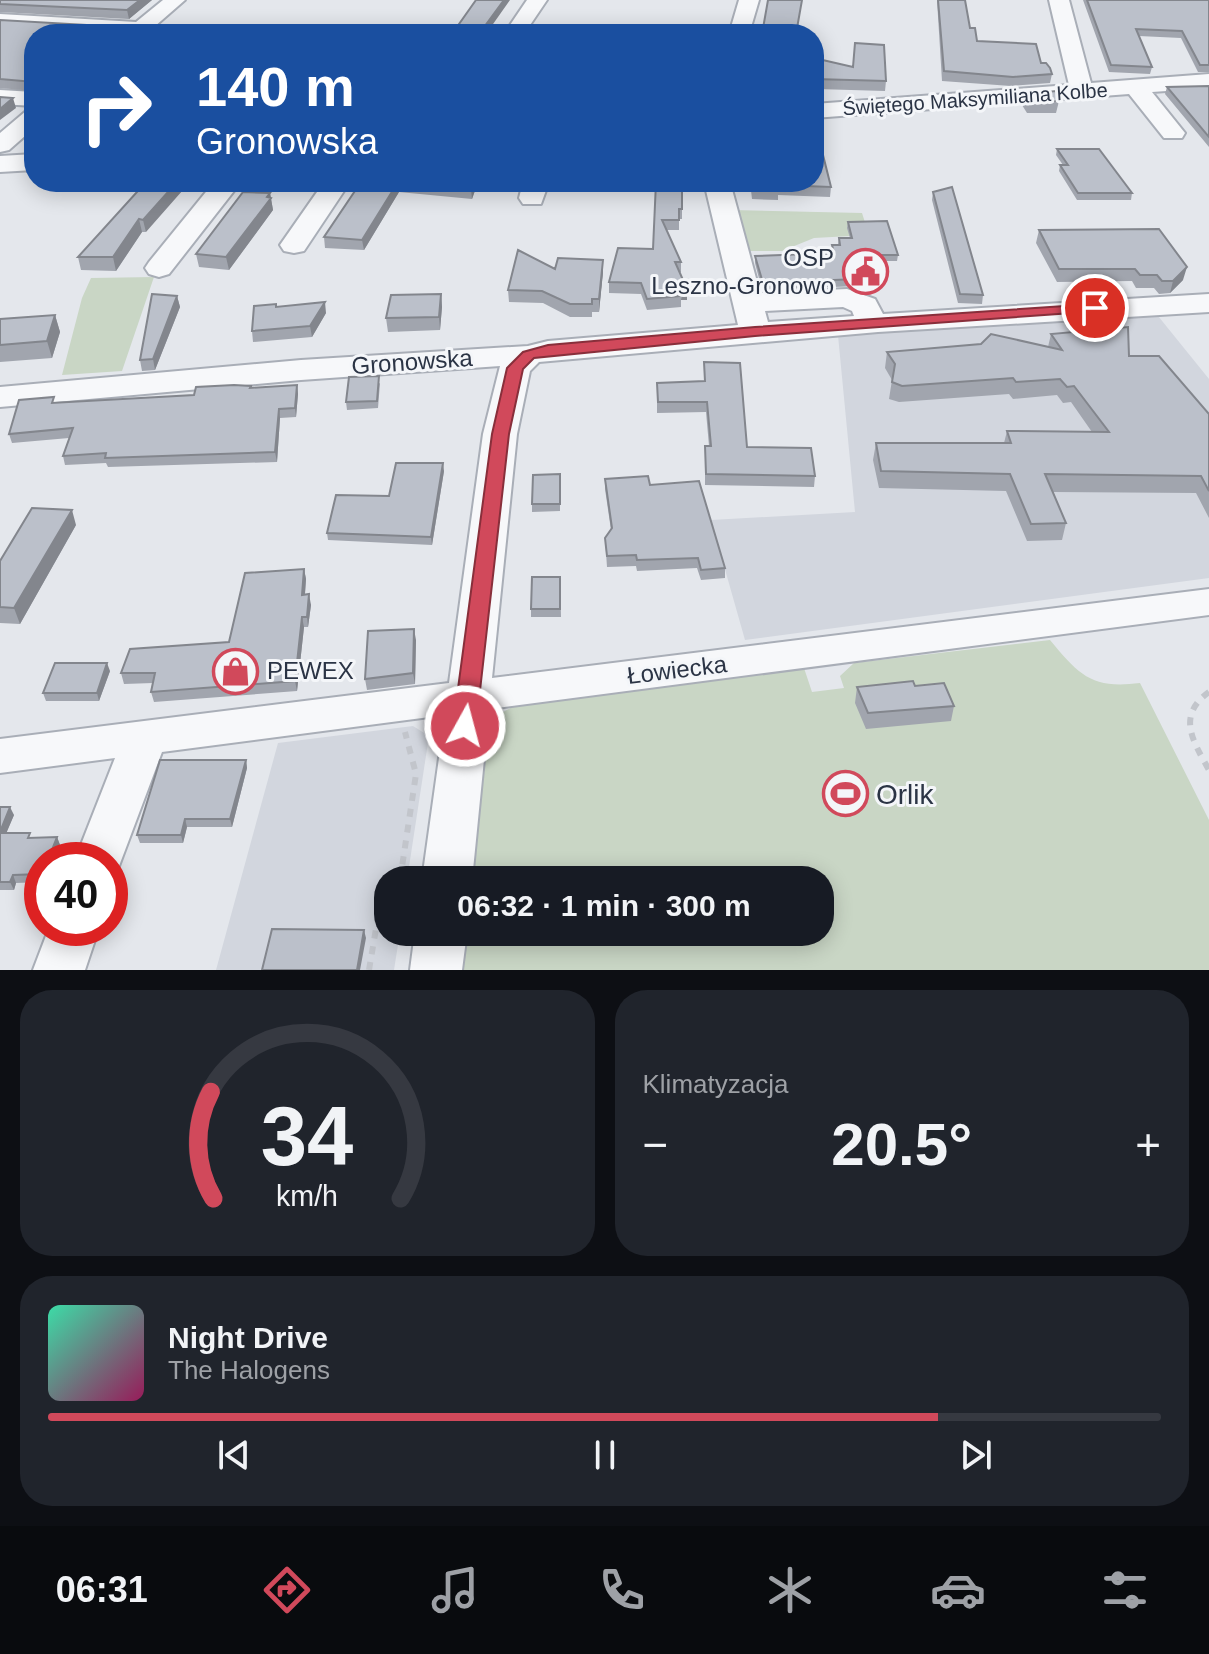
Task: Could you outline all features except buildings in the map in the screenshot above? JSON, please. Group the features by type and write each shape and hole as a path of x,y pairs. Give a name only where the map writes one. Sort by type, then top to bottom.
{"street":[{"path":"145,24 175,0"},
{"path":"521,24 537,0"},
{"path":"742,24 749,0"},
{"path":"1059,0 1082,90"},
{"path":"0,20 49,24"},
{"name":"Świętego Maksymiliana Kolbe","path":"824,110 1209,81"},
{"name":"Świętego Maksymiliana Kolbe","path":"1135,86 1173,133"},
{"path":"0,97 24,98"},
{"path":"0,145 24,125"},
{"path":"0,164 24,163"},
{"path":"159,268 220,192"},
{"path":"294,245 330,192"},
{"path":"719,192 752,317"},
{"name":"Gronowska","path":"0,397 301,370 528,355 752,317 872,322 1209,303"},
{"path":"449,866 500,434 515,368 528,355"},
{"name":"Łowiecka","path":"0,756 1209,602"},
{"path":"106,842 145,737"},
{"path":"59,970 68,946"},
{"path":"436,970 439,946"}],"path":[{"path":"1209,692 1196,699 1189,710 1193,740 1209,770"},
{"path":"402,866 416,774 404,725 403,704"},
{"path":"369,970 374,940"}],"shaded area":[{"path":"1150,306 1209,379 1209,578 745,640 711,520 855,512 837,325"},
{"path":"413,726 429,736 409,866 374,866 374,946 398,946 394,970 216,970 278,743"}],"green space":[{"path":"730,210 862,213 869,235 814,238 782,251 746,251"},
{"path":"154,277 122,371 62,375 82,298 91,278"},
{"path":"1050,640 1079,671 1098,682 1140,683 1209,820 1209,970 457,970 459,946 834,946 834,866 465,866 476,739 488,720 518,704 804,668 812,692 844,688 840,676 854,663"}],"place":[{"name":"OSP Leszno-Gronowo","path":"865,272"},
{"name":"PEWEX","path":"236,671"},
{"name":"Orlik","path":"845,794"}],"route":[{"path":"465,726 500,434 515,368 528,355 548,350 755,331 1095,308"}]}
